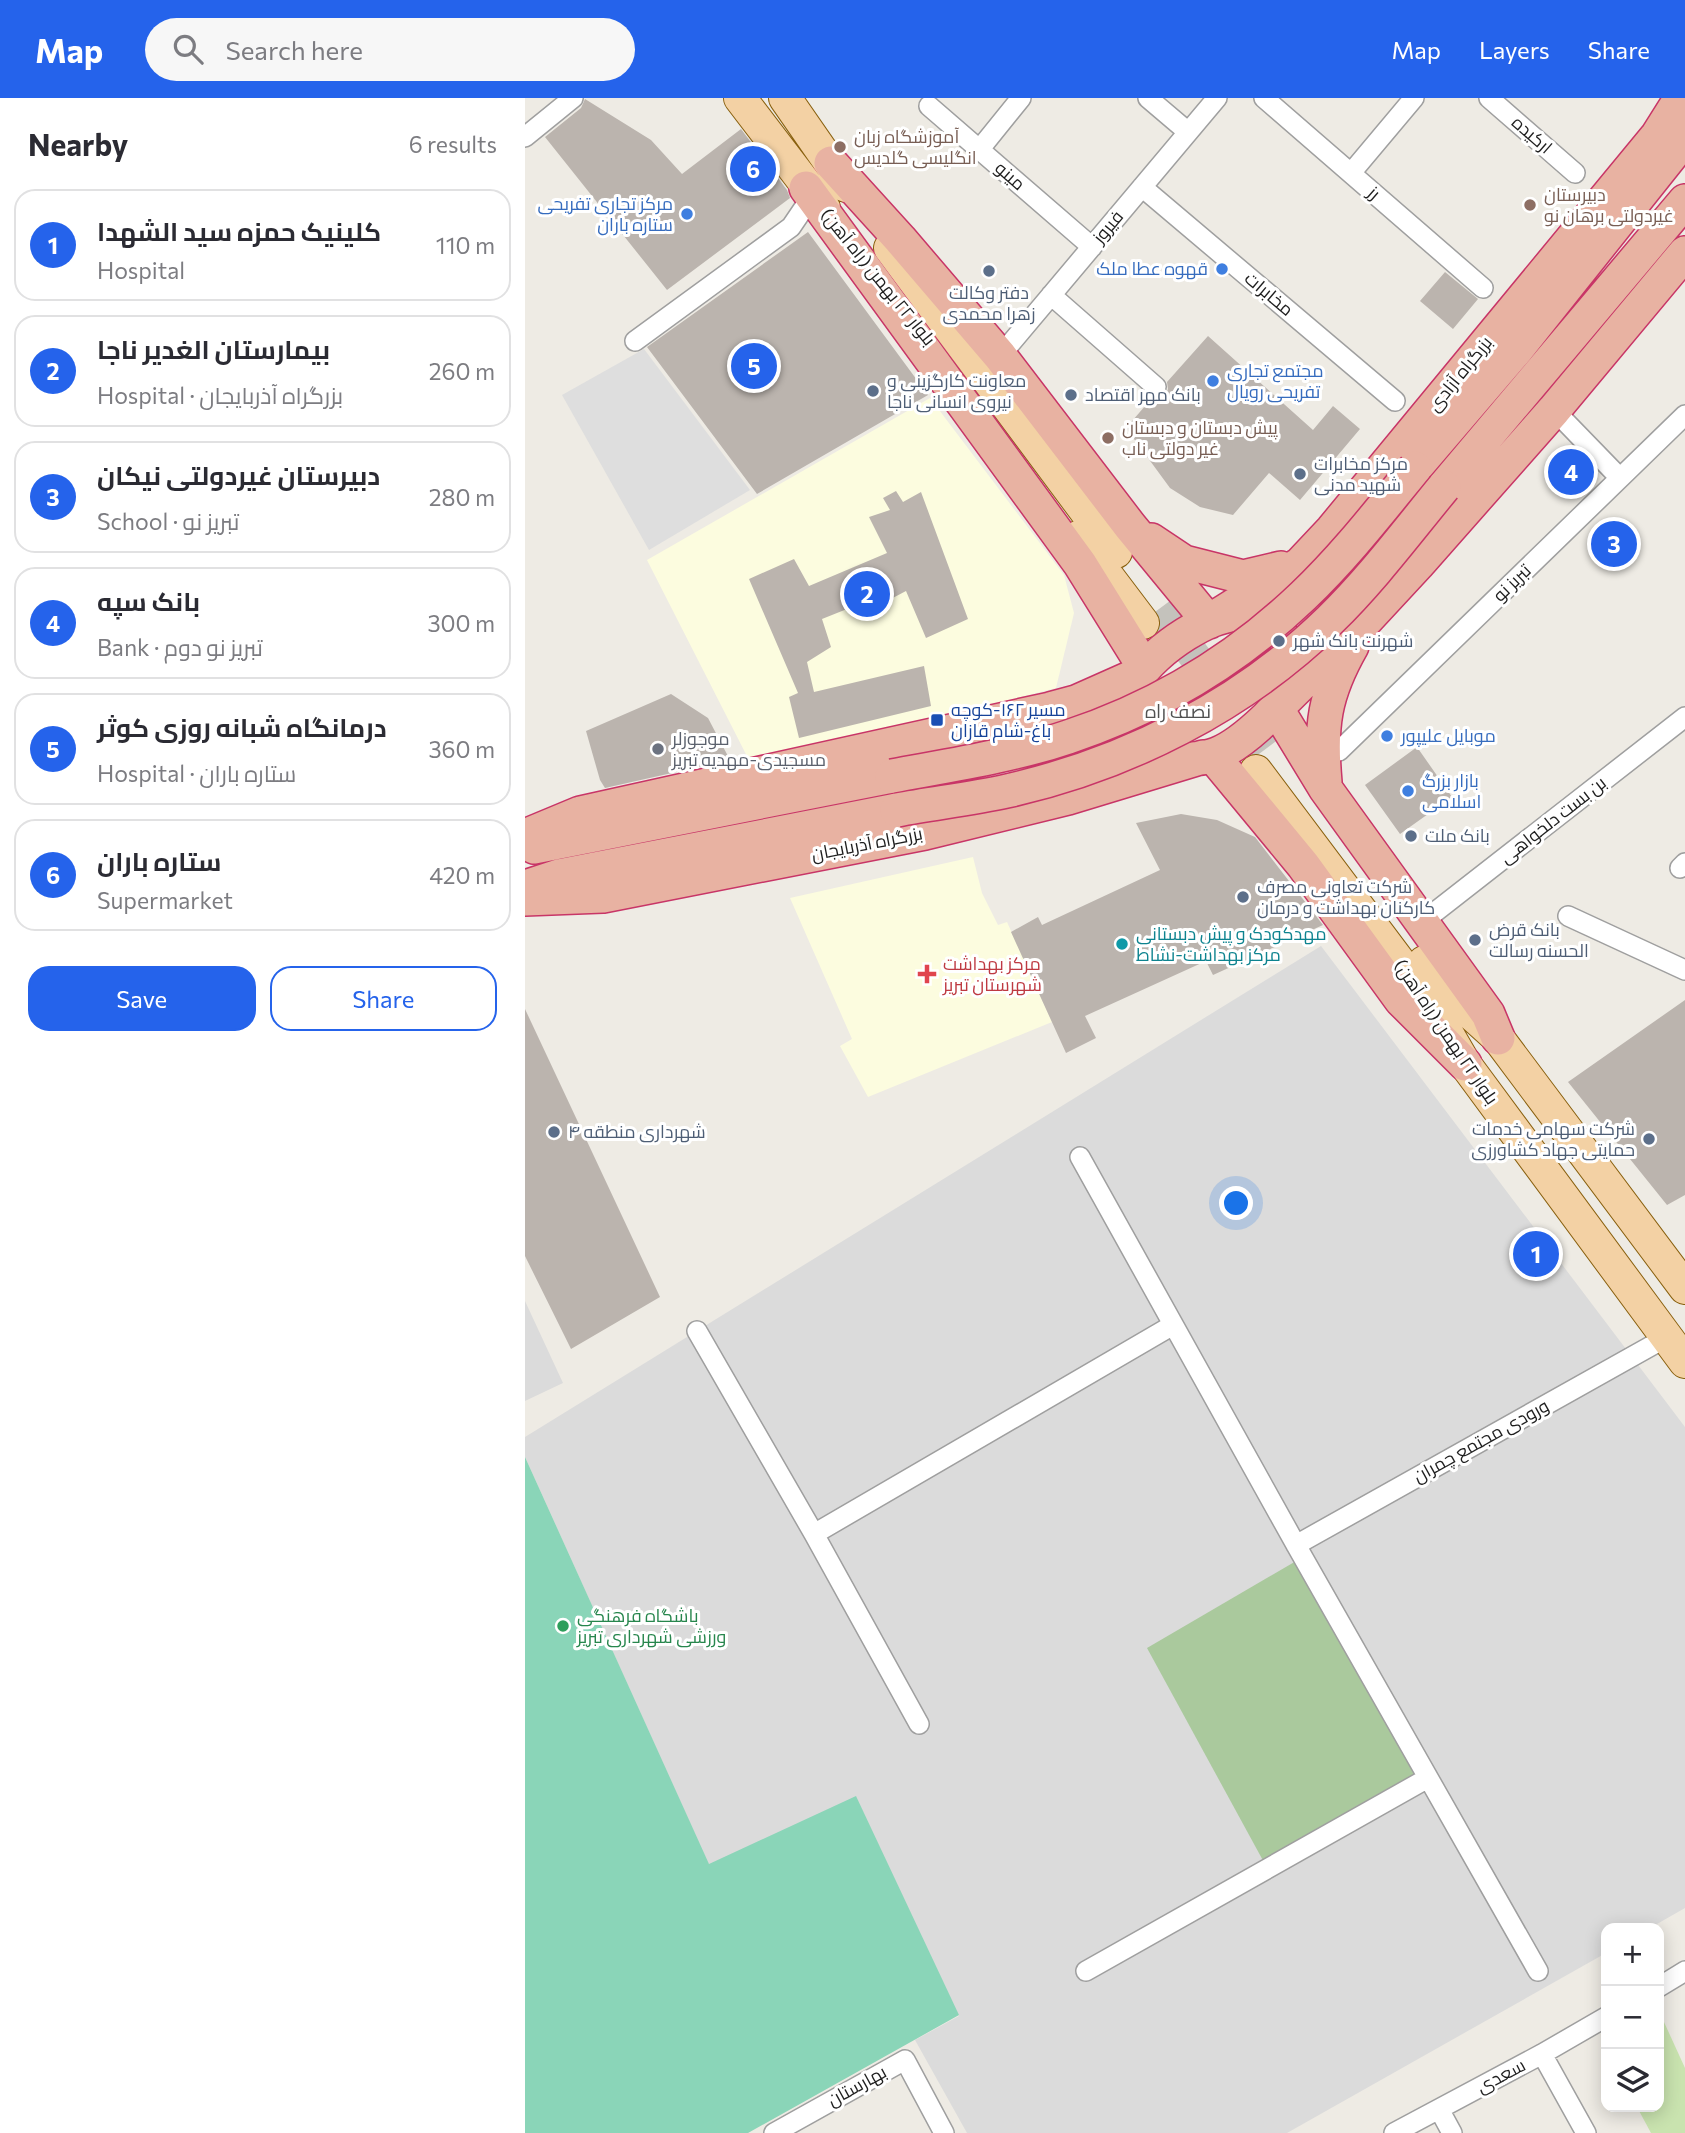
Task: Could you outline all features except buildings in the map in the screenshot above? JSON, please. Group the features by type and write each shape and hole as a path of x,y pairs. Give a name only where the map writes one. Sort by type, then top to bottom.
{"highway":[{"name":"بزرگراه آزادی","path":"1405,462 1603,198 1657,136 1681,98"},
{"name":"بزرگراه آزادی","path":"1210,621 1300,564 1405,462 1517,348 1685,138"},
{"path":"831,163 1000,356 1130,526 1210,621"},
{"path":"809,192 1080,564 1142,671"},
{"path":"1325,788 1322,750 1324,717 1336,674 1367,619 1452,500 1685,201"},
{"path":"1405,462 1400,483 1413,502 1437,513 1554,410 1685,253"},
{"path":"525,849 995,756 1068,737 1131,712 1198,678 1252,641 1304,596 1357,540 1405,462"},
{"name":"بزرگراه آذربایجان","path":"525,887 559,876 1007,791 1080,770 1151,743 1218,708 1276,667 1330,620 1384,562 1452,500"},
{"path":"1130,526 1184,562 1243,576 1300,564"},
{"path":"1278,707 1293,681 1294,659 1284,635 1263,619 1239,613 1210,621 1175,642 1142,671 1129,689 1126,711 1134,736 1153,755 1176,760 1208,756 1245,737 1278,707 1367,619"},
{"path":"525,836 580,813 1006,721 1076,702 1142,671"},
{"path":"1278,707 1325,788 1488,1014 1498,1038"},
{"path":"910,741 932,758 944,783 941,811 925,833"},
{"path":"1208,756 1303,865 1401,1000 1465,1064"},
{"name":"بزرگراه آذربایجان","path":"525,899 603,896 925,833 1068,798 1208,756"}],"main road":[{"name":"بلوار ۲۲ بهمن (راه آهن)","path":"740,98 809,192 886,282 1151,616 785,98"},
{"name":"بلوار ۲۲ بهمن (راه آهن)","path":"1676,1349 1465,1064 1428,1000 1263,764 1445,990 1498,1038 1685,1288"}],"street":[{"path":"525,137 573,98"},
{"path":"979,149 1021,98"},
{"path":"1148,98 1188,132"},
{"name":"فیروز","path":"1000,356 1217,98"},
{"name":"رز","path":"1264,98 1483,288"},
{"path":"1350,173 1414,98"},
{"name":"ارکیده","path":"1489,98 1575,173"},
{"name":"مینو","path":"929,106 1092,247"},
{"name":"مخابرات","path":"1142,187 1395,401"},
{"path":"635,341 791,226 809,192"},
{"path":"1051,295 1156,387"},
{"path":"1554,410 1620,478"},
{"name":"تبریز نو","path":"1339,751 1685,415"},
{"name":"بن بست دلخواهی","path":"1421,923 1685,717"},
{"path":"1569,916 1685,970"},
{"path":"1080,1157 1538,1971"},
{"path":"814,1534 1173,1325"},
{"path":"697,1331 919,1724"},
{"name":"ورودی مجتمع چمران","path":"1296,1545 1676,1349"},
{"path":"1086,1971 1428,1779"},
{"path":"1661,1986 1685,1971"},
{"name":"سعدی","path":"1394,2133 1601,2020"},
{"path":"1542,2054 1585,2133"},
{"name":"بهارستان","path":"773,2133 805,2125 905,2060 944,2133"},
{"path":"1439,2109 1452,2133"}],"shaded area":[{"path":"644,349 750,490 649,550 562,395"},
{"path":"930,398 1064,575 1074,613 1056,688 752,766 647,560"},
{"name":"مرکز بهداشت شهرستان تبریز","path":"973,857 982,893 998,925 1007,922 1052,1022 868,1097 840,1046 852,1039 790,898"},
{"path":"1321,946 1685,1427 1685,1908 1659,1923 1601,1923 1601,1956 1287,2133 967,2133 915,2040 959,2016 856,1797 709,1865 525,1457 525,1437"},
{"path":"525,1301 563,1383 525,1401"}],"green space":[{"name":"باشگاه فرهنگی ورزشی شهرداری تبریز","path":"525,1457 709,1864 856,1796 959,2015 748,2133 525,2133"},
{"path":"1303,1557 1426,1773 1266,1866 1147,1648"},
{"path":"1664,2022 1685,2068 1685,2133 1651,2133 1640,2112 1664,2112"}],"tunnel":[{"path":"1159,609 1271,758"}],"place":[{"name":"آموزشگاه زبان انگلیسی گلدیس","path":"840,147"},
{"name":"ستاره باران","path":"753,169"},
{"name":"دبیرستان غیردولتی برهان نو","path":"1530,205"},
{"name":"مرکز تجاری تفریحی ستاره باران","path":"687,214"},
{"name":"قهوه عطا ملک","path":"1222,269"},
{"name":"دفتر وکالت زهرا محمدی","path":"989,271"},
{"name":"درمانگاه شبانه روزی کوثر","path":"754,366"},
{"name":"مجتمع تجاری تفریحی رویال","path":"1213,381"},
{"name":"معاونت کارگزینی و نیروی انسانی ناجا","path":"873,391"},
{"name":"بانک مهر اقتصاد","path":"1071,395"},
{"name":"پیش دبستان و دبستان غیر دولتی ناب","path":"1108,438"},
{"name":"بانک سپه","path":"1571,472"},
{"name":"مرکز مخابرات شهید مدنی","path":"1300,474"},
{"name":"دبیرستان غیردولتی نیکان","path":"1614,544"},
{"name":"بیمارستان الغدیر ناجا","path":"867,594"},
{"name":"شهرنت بانک شهر","path":"1279,641"},
{"name":"مسیر ۱۶۲-کوچه باغ-شام قازان","path":"937,720"},
{"name":"موبایل علیپور","path":"1387,736"},
{"name":"موجوزلر مسجیدی-مهدیه تبریز","path":"658,749"},
{"name":"بازار بزرگ اسلامی","path":"1408,791"},
{"name":"بانک ملت","path":"1411,836"},
{"name":"شرکت تعاونی مصرف کارکنان بهداشت و درمان","path":"1243,897"},
{"name":"بانک قرض الحسنه رسالت","path":"1475,940"},
{"name":"مهدکودک و پیش دبستانی مرکز بهداشت-نشاط","path":"1122,944"},
{"name":"مرکز بهداشت شهرستان تبریز","path":"927,974"},
{"name":"شهرداری منطقه ۴","path":"554,1132"},
{"name":"شرکت سهامی خدمات حمایتی جهاد کشاورزی","path":"1649,1139"},
{"name":"کلینیک حمزه سید الشهدا","path":"1536,1254"},
{"name":"باشگاه فرهنگی ورزشی شهرداری تبریز","path":"563,1626"}],"district":[{"name":"نصف راه","path":"1178,711"}]}
